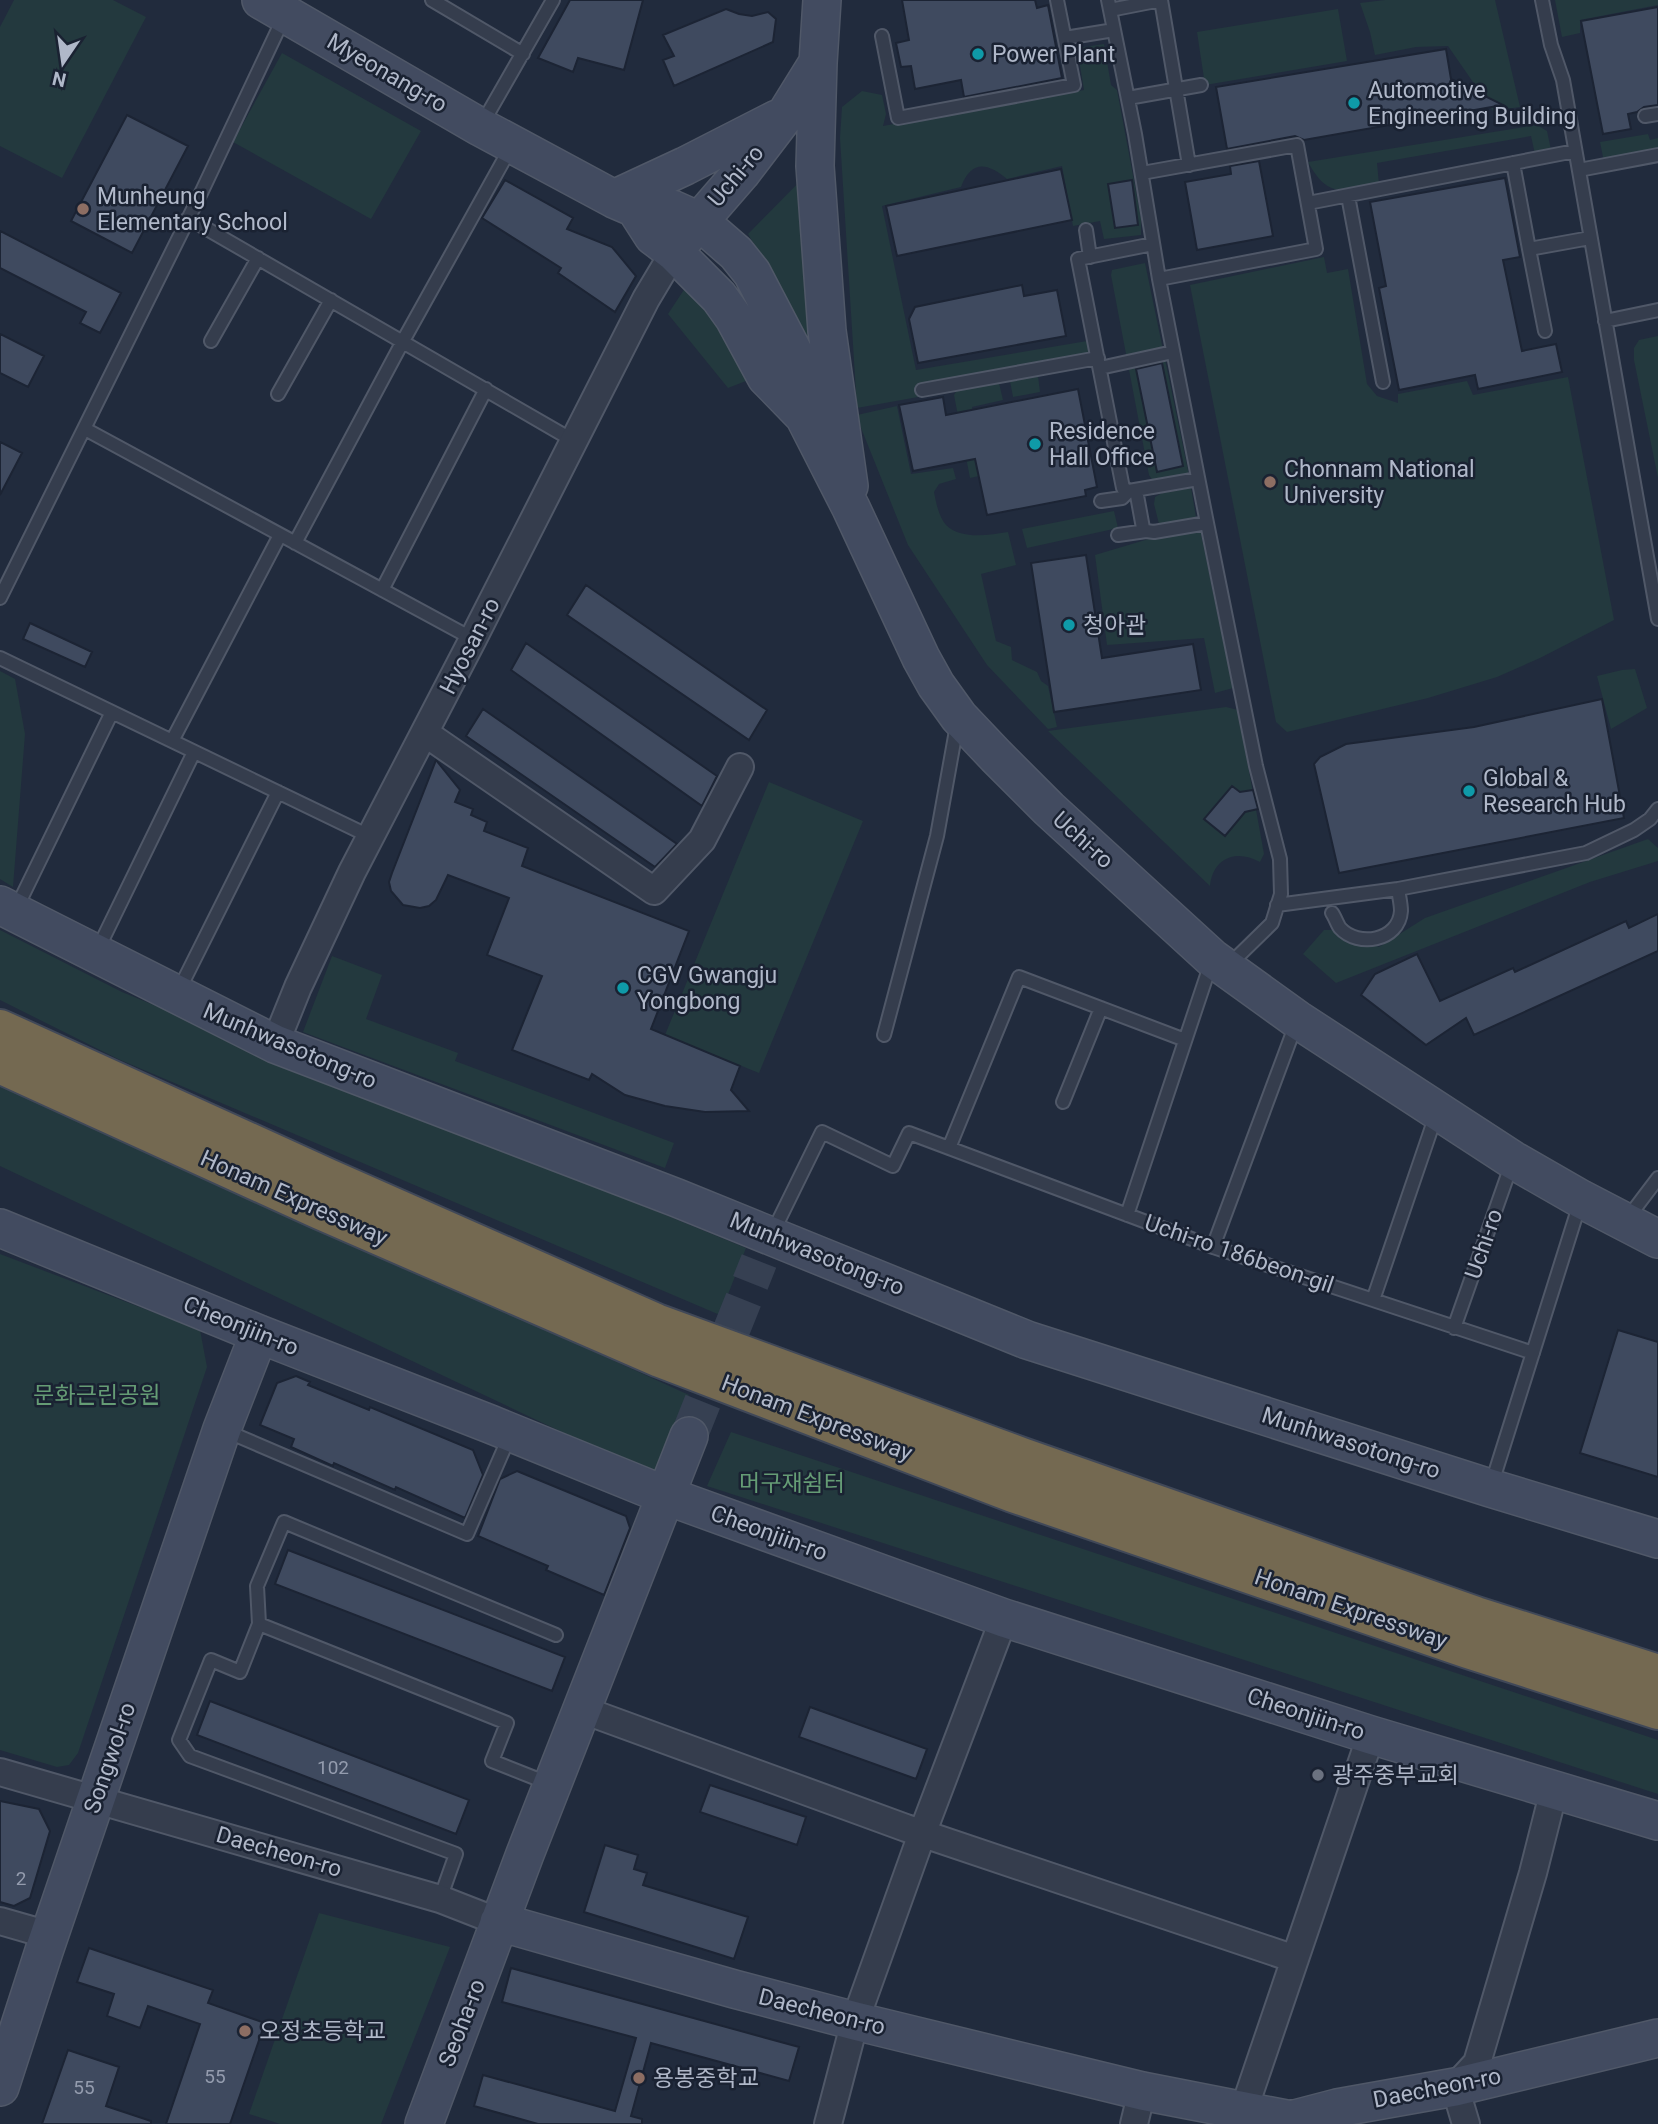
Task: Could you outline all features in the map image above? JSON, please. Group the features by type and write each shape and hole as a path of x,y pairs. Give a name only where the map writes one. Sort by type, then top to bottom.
{"highway":[{"name":"Honam Expressway","path":"0,1029 656,1323 1023,1457 1476,1616 1658,1674"},
{"name":"Honam Expressway","path":"0,1064 320,1210 660,1358 1013,1493 1468,1649 1658,1710"}],"street":[{"name":"Uchi-ro","path":"804,416 798,361 780,325 744,263 699,221 741,173 786,114 818,63 822,0"},
{"name":"Myeonang-ro","path":"279,7 480,127 625,204 653,236 674,251"},
{"path":"818,63 815,166 824,291 851,508"},
{"path":"625,204 685,166 786,114"},
{"name":"Myeonang-ro","path":"625,204 672,209 699,221"},
{"path":"674,251 699,221"},
{"name":"Uchi-ro","path":"674,251 719,297 734,318 766,377 804,416 936,685 959,717 1049,809 1219,963 1298,1020 1513,1160 1658,1239"},
{"name":"Hyosan-ro","path":"275,1044 303,976 352,872 646,299 674,251"},
{"path":"425,733 653,891 702,840 740,767"},
{"name":"Munhwasotong-ro","path":"7,909 275,1044 677,1198 765,1248 1027,1340 1658,1539"},
{"name":"Cheonjiin-ro","path":"0,1228 667,1496 1004,1618 1371,1735 1658,1821"},
{"name":"Songwol-ro","path":"0,2087 49,1935 222,1429 259,1334"},
{"name":"Seoha-ro","path":"424,2124 499,1922 689,1436"},
{"path":"828,2124 855,2021 1004,1618"},
{"path":"583,1710 922,1834 1294,1959"},
{"path":"1243,2112 1371,1735"},
{"name":"Daecheon-ro","path":"0,1772 440,1899 499,1922 855,2021 1138,2108 1243,2112 1290,2122 1334,2116 1658,2038"},
{"path":"1466,2124 1455,2087 1477,2063 1533,1873 1554,1790"},
{"path":"0,1922 49,1935"}],"lane":[{"path":"432,0 523,54"},
{"path":"480,127 553,0"},
{"path":"882,36 898,118 1074,85 1057,0"},
{"path":"1127,1215 1185,1040 1219,963 1272,923 1281,894 1280,859 1256,766 1207,523 1109,5 1161,0 1189,164"},
{"path":"1542,0 1550,45 1563,80 1658,619"},
{"path":"0,598 188,218 279,7"},
{"path":"1065,38 1114,30"},
{"path":"1128,97 1201,85"},
{"path":"295,543 513,144"},
{"path":"1142,173 1297,145 1316,248 1159,279"},
{"path":"1308,203 1575,151"},
{"path":"1579,170 1658,155"},
{"path":"1513,163 1545,331"},
{"path":"1348,195 1384,382"},
{"path":"188,218 574,441"},
{"path":"1086,230 1090,257"},
{"path":"1529,249 1590,238"},
{"path":"1132,491 1123,488 1078,259 1153,244"},
{"path":"211,341 258,258"},
{"path":"278,394 331,300"},
{"path":"1605,321 1658,310"},
{"path":"922,390 1173,352"},
{"path":"382,590 486,389"},
{"path":"85,429 473,639"},
{"path":"1101,501 1122,498 1132,491 1199,479"},
{"path":"1132,491 1146,531"},
{"path":"1118,535 1146,531 1154,533 1207,523"},
{"path":"172,741 280,535"},
{"path":"0,658 371,837"},
{"path":"7,909 111,712"},
{"path":"884,1035 937,836 959,717"},
{"path":"96,954 194,752"},
{"path":"176,996 278,792"},
{"path":"1277,905 1398,889 1586,853 1634,830 1650,819 1658,809"},
{"path":"1332,913 1340,928 1349,934 1363,939 1376,939 1388,934 1397,924 1401,913 1398,889"},
{"path":"948,1147 1018,977 1185,1040"},
{"path":"1063,1102 1101,1008"},
{"path":"1213,1247 1298,1020"},
{"path":"1373,1300 1437,1111"},
{"name":"Uchi-ro 186beon-gil","path":"765,1248 822,1132 893,1166 909,1132 1213,1247 1533,1353"},
{"name":"Uchi-ro","path":"1454,1328 1513,1160"},
{"path":"1625,1222 1658,1178"},
{"path":"1490,1488 1581,1199"},
{"path":"222,1429 467,1534 511,1433"},
{"path":"440,1899 456,1854 190,1756 179,1740 211,1660 240,1672 259,1624 257,1586 284,1522 556,1635"},
{"path":"259,1624 507,1723 492,1761 553,1785"}],"green space":[{"path":"14,0 113,0 146,17 62,178 0,146 0,27"},
{"path":"1385,0 1495,0 1520,107 1493,111 1448,46 1416,47 1375,55 1360,3"},
{"path":"1555,0 1658,0 1658,5 1580,20 1580,33 1562,37"},
{"path":"1338,9 1347,61 1205,85 1197,32"},
{"path":"1104,44 1111,85 1117,90 1141,218 1141,235 1104,239 1100,221 1073,226 1062,166 1007,179 993,169 980,166 970,172 961,187 882,206 916,370 1087,341 1093,366 1038,376 1040,392 1013,397 1010,381 999,383 1003,400 972,407 984,475 970,478 954,395 957,390 857,408 840,138 842,107 862,91 882,95 886,114 883,126 1084,90 1077,48"},
{"path":"282,53 421,131 371,219 233,142"},
{"path":"1537,125 1547,131 1551,150 1535,154 1531,136 1377,163 1379,184 1346,190 1338,190 1323,182 1308,162"},
{"path":"1648,134 1650,140 1658,138 1658,151 1604,162 1600,142"},
{"path":"815,166 845,401 748,234"},
{"path":"1324,257 1327,273 1348,269 1367,384 1377,396 1398,403 1398,394 1467,381 1473,395 1568,377 1614,620 1497,677 1428,698 1287,732 1276,722 1190,285"},
{"path":"1145,263 1189,475 1153,481 1149,475 1111,275 1112,270"},
{"path":"691,279 712,302 746,381 728,388 668,314"},
{"path":"1658,336 1658,478 1634,360 1634,348 1639,340"},
{"path":"897,406 911,474 953,468 956,479 939,484 934,492 946,525 967,535 1008,532 1016,565 981,574 996,641 1011,647 1012,660 1037,672 1041,681 1048,686 1057,727 1048,729 987,665 908,545 857,418 857,415"},
{"path":"1191,488 1196,517 1159,524 1155,497 1162,493"},
{"path":"1114,511 1118,528 1027,548 1022,529"},
{"path":"1199,524 1233,688 1215,693 1204,638 1107,645 1095,555"},
{"path":"1635,669 1647,708 1611,729 1597,676"},
{"path":"0,671 15,679 25,734 13,887 0,879"},
{"path":"1226,707 1238,710 1264,854 1260,862 1235,856 1221,862 1212,876 1210,886 1048,731"},
{"path":"769,782 863,821 759,1073 665,1035"},
{"path":"1648,839 1658,848 1658,861 1590,882 1336,983 1303,954 1324,930 1334,930 1379,947 1425,918"},
{"path":"0,930 122,992 746,1248 720,1315 118,1059 0,1000"},
{"path":"332,956 382,975 366,1019 458,1053 455,1061 674,1143 665,1168 303,1032"},
{"path":"0,1080 689,1395 653,1475 0,1166"},
{"name":"문화근린공원","path":"0,1254 200,1330 207,1367 78,1753 69,1765 57,1767 0,1750"},
{"name":"머구재쉼터","path":"731,1432 1658,1740 1658,1794 707,1486"},
{"path":"319,1913 450,1947 381,2124 280,2124 249,2114"}],"building":[{"path":"570,0 643,0 624,70 578,58 573,72 538,58"},
{"name":"Power Plant","path":"902,0 1035,0 1037,8 1048,5 1062,78 964,97 961,80 915,89 911,66 901,67 896,43 909,40"},
{"path":"1658,7 1658,105 1644,107 1628,114 1631,129 1603,134 1581,21"},
{"path":"726,9 752,16 768,12 776,19 773,42 674,86 663,60 674,56 663,35"},
{"name":"Automotive Engineering Building","path":"1446,49 1451,79 1503,105 1304,140 1295,136 1227,149 1216,87"},
{"path":"127,115 188,146 132,253 71,221"},
{"path":"1259,161 1273,236 1197,250 1185,182 1231,174 1230,166"},
{"path":"1061,169 1072,220 897,256 886,206"},
{"path":"1505,178 1520,257 1503,260 1522,351 1556,344 1562,372 1478,389 1475,375 1399,390 1379,288 1386,286 1370,202"},
{"path":"505,180 573,218 567,229 612,247 636,276 615,312 558,273 561,268 482,218"},
{"path":"1132,180 1138,225 1115,228 1108,184"},
{"path":"0,231 121,293 100,333 80,323 86,312 0,268"},
{"path":"1022,285 1024,296 1057,290 1066,336 918,363 909,319 915,307"},
{"path":"0,334 44,356 28,387 0,373"},
{"path":"1162,363 1183,466 1157,472 1136,369"},
{"name":"Residence Hall Office","path":"1078,389 1097,487 1085,490 1086,496 987,515 975,459 913,471 899,405 943,397 946,415"},
{"path":"0,442 22,453 0,495"},
{"name":"청아관","path":"1086,555 1102,658 1193,644 1201,690 1054,712 1031,563"},
{"path":"586,585 767,710 749,740 567,615"},
{"path":"30,623 92,652 85,667 23,639"},
{"path":"526,643 717,776 702,806 511,670"},
{"name":"Global & Research Hub","path":"1602,699 1624,818 1339,873 1314,764 1320,757 1346,744 1474,727"},
{"path":"483,709 677,844 655,867 466,736"},
{"path":"436,760 460,790 455,802 473,809 471,815 487,822 484,831 528,848 522,866 689,931 651,1029 740,1066 731,1090 749,1111 705,1112 665,1106 625,1095 592,1074 589,1080 512,1050 542,976 487,955 509,898 448,875 436,900 429,906 420,908 403,905 391,891 389,882 392,873"},
{"path":"1232,786 1240,792 1253,790 1258,809 1245,812 1225,836 1204,819"},
{"path":"1658,914 1658,951 1474,1035 1466,1018 1426,1045 1361,995 1375,974 1417,954 1440,1001 1513,968 1515,972 1626,921 1629,928"},
{"path":"1618,1330 1658,1342 1658,1477 1580,1453"},
{"path":"296,1376 310,1382 308,1385 369,1410 370,1407 473,1450 483,1475 465,1518 396,1487 395,1490 291,1447 294,1439 260,1425 277,1383"},
{"path":"517,1471 626,1516 630,1528 604,1595 546,1570 548,1566 478,1536 500,1479"},
{"path":"288,1550 565,1657 552,1691 275,1584"},
{"path":"210,1701 469,1800 456,1834 197,1735"},
{"path":"810,1707 927,1749 916,1779 799,1737"},
{"path":"710,1785 806,1817 797,1845 700,1812"},
{"path":"0,1801 39,1809 50,1831 30,1898 14,1906 0,1902"},
{"path":"605,1845 638,1855 634,1869 647,1873 643,1885 748,1917 734,1959 584,1912"},
{"path":"89,1948 213,1990 208,2003 265,2023 230,2124 166,2124 200,2024 148,2006 140,2028 107,2016 114,1994 77,1982"},
{"path":"511,1968 799,2047 789,2081 651,2043 631,2116 642,2119 642,2124 538,2124 474,2106 483,2075 615,2111 636,2038 502,2002"},
{"path":"68,2050 119,2067 106,2106 151,2121 151,2124 42,2124"}],"tunnel":[{"path":"689,1436 759,1261"}],"place":[{"name":"Power Plant","path":"978,54"},
{"name":"Automotive Engineering Building","path":"1354,103"},
{"name":"Munheung Elementary School","path":"83,209"},
{"name":"Residence Hall Office","path":"1035,444"},
{"name":"Chonnam National University","path":"1270,482"},
{"name":"청아관","path":"1069,625"},
{"name":"Global & Research Hub","path":"1469,791"},
{"name":"CGV Gwangju Yongbong","path":"623,988"},
{"name":"광주중부교회","path":"1318,1775"},
{"name":"오정초등학교","path":"245,2031"},
{"name":"용봉중학교","path":"639,2078"}]}
